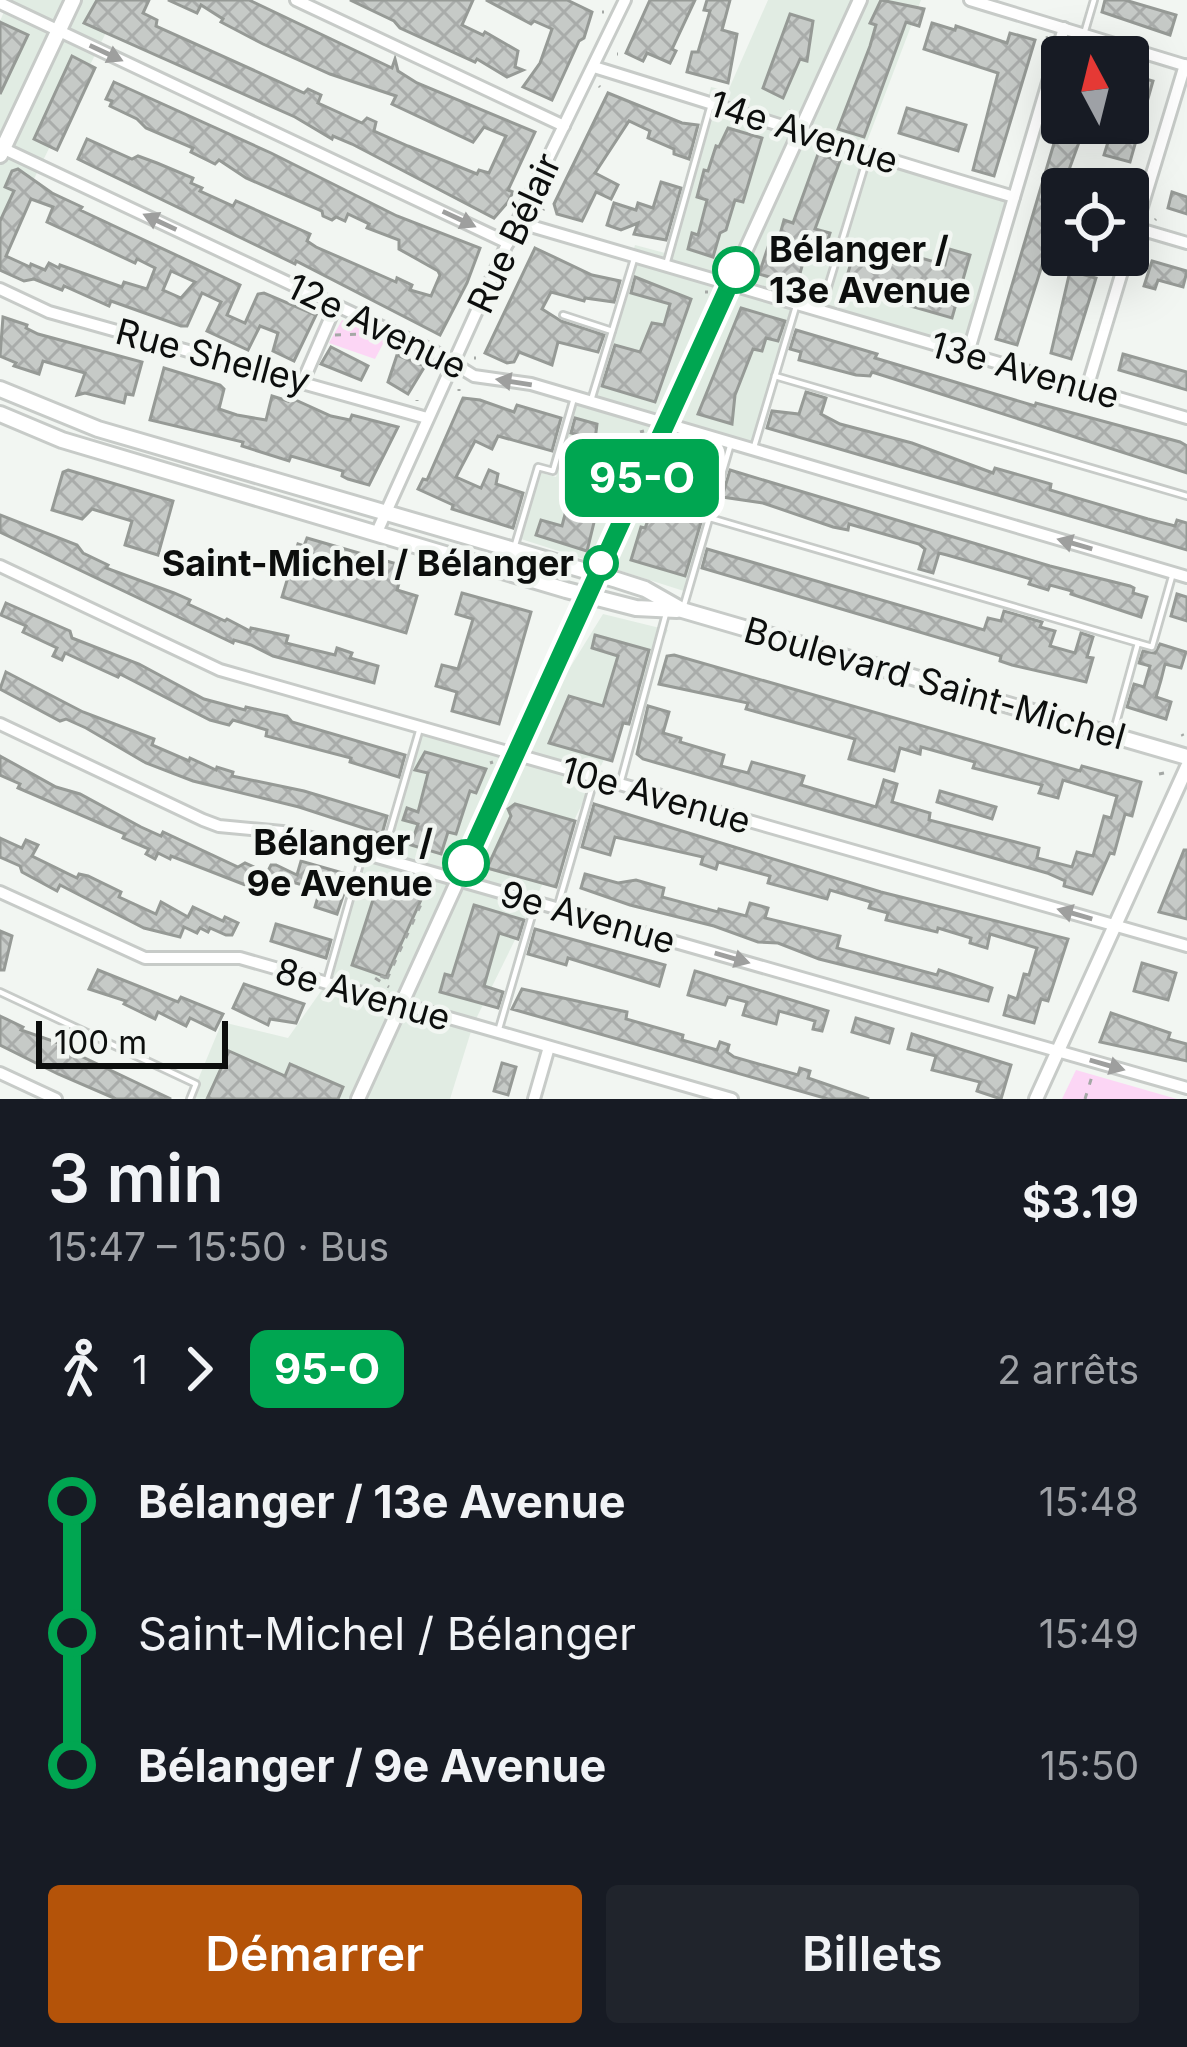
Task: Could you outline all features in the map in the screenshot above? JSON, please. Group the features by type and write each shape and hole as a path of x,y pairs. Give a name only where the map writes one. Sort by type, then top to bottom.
{"main road":[{"path":"1,150 73,0"},
{"name":"Boulevard Saint-Michel","path":"0,389 98,429 645,590 675,610"},
{"name":"Boulevard Saint-Michel","path":"0,414 62,440 587,595 636,608 675,610 1187,757"}],"street":[{"path":"296,0 564,126"},
{"path":"358,1099 860,0"},
{"path":"970,0 1186,65 1149,186"},
{"path":"0,3 508,243"},
{"name":"Rue Bélair","path":"377,532 594,67 612,6"},
{"path":"968,353 1064,28"},
{"name":"14e Avenue","path":"594,67 1014,197"},
{"name":"12e Avenue","path":"1,150 336,304 474,376 522,382 1187,577"},
{"name":"13e Avenue","path":"518,222 1187,418"},
{"path":"1149,232 1187,243"},
{"path":"1087,388 1121,276"},
{"name":"Rue Shelley","path":"0,289 50,312 428,418"},
{"path":"303,381 336,304"},
{"name":"10e Avenue","path":"0,566 220,670 1187,946"},
{"name":"9e Avenue","path":"0,724 220,826 293,833 1187,1088"},
{"path":"1036,1099 1187,767"},
{"name":"8e Avenue","path":"0,892 145,958 240,958 549,1047 682,1092 731,1099"},
{"path":"534,1099 549,1047"},
{"path":"0,1073 56,1099"}],"lane":[{"path":"1084,34 1094,0"},
{"path":"666,265 712,103"},
{"path":"821,310 868,154"},
{"path":"591,403 635,256"},
{"path":"753,449 797,303"},
{"path":"562,314 612,331"},
{"path":"775,376 1187,496"},
{"path":"513,551 538,466 553,471 574,398"},
{"path":"620,784 731,443"},
{"path":"710,518 1152,647 1173,573"},
{"path":"1112,735 1138,643"},
{"path":"382,859 420,728"},
{"path":"557,908 595,777"},
{"path":"326,984 363,853"},
{"path":"498,1032 536,902"},
{"path":"0,992 196,1084 190,1099"}],"path":[{"path":"331,334 375,334"},
{"path":"389,983 432,889"},
{"path":"1085,1099 1094,1072"}],"shaded area":[{"path":"9,0 122,0 0,248 0,21"},
{"path":"768,0 921,0 863,152 1014,197 968,353 797,304 753,449 732,443 687,592 521,539 539,472 556,477 574,410 590,390 635,245 665,253 711,87 728,91"},
{"path":"342,320 385,340 375,359 329,343"},
{"path":"603,614 668,630 473,1025 450,1099 190,1099 222,1022 288,1038 326,984 363,853 381,858 420,728 516,755"},
{"path":"1076,1070 1177,1099 1062,1099"}],"building":[{"path":"97,0 149,0 143,13 157,20 156,26 304,93 308,89 321,95 318,103 362,123 367,118 376,122 374,131 477,174 479,170 489,173 506,136 484,127 473,142 392,104 396,96 263,44 221,22 201,5 197,13 168,0 249,0 392,68 395,59 398,71 417,83 535,132 508,190 513,192 494,218 352,144 332,139 295,117 84,23"},
{"path":"350,0 473,0 462,25 518,51 515,67 523,70 507,77"},
{"path":"486,0 567,0 592,12 552,100 523,87 540,63 552,29 534,21 531,24"},
{"path":"650,0 695,0 670,63 647,53 643,61 626,53"},
{"path":"707,0 730,0 722,30 737,34 728,83 687,72 710,11 704,10"},
{"path":"881,0 924,9 919,26 906,22 864,137 838,129 870,46 876,25 870,23"},
{"path":"1105,0 1125,0 1176,15 1170,35 1102,12"},
{"path":"790,14 813,21 807,61 800,59 783,98 763,88"},
{"path":"0,22 28,35 0,94"},
{"path":"932,23 1007,43 1010,33 1035,40 994,176 973,170 998,73 924,49"},
{"path":"72,56 95,68 57,150 34,139"},
{"path":"114,82 397,216 480,248 440,335 78,159 87,139 132,159 138,156 157,163 193,178 191,183 200,191 233,206 236,201 310,234 307,241 316,247 431,296 438,271 399,249 399,240 367,228 369,224 348,214 345,221 332,220 219,160 215,164 191,152 193,148 146,128 110,106 112,101 106,99"},
{"path":"608,93 698,125 689,159 648,138 650,131 629,121 595,173 618,185 611,199 596,192 582,221 557,214 554,204"},
{"path":"907,108 966,125 958,151 899,133"},
{"path":"728,128 762,138 743,202 735,200 713,257 688,249 692,233 698,235 707,200 697,197 704,170 708,171"},
{"path":"1054,144 1078,144 1070,168 1047,168"},
{"path":"1107,144 1135,144 1130,162 1104,155"},
{"path":"818,154 840,161 815,229 830,233 823,256 806,251 797,285 759,274 768,247 776,249 784,220 793,223"},
{"path":"18,169 82,207 80,210 240,285 227,315 245,323 258,294 264,293 316,315 294,361 273,351 278,333 260,326 248,350 207,331 221,302 202,293 187,326 181,326 111,301 109,306 64,286 62,290 34,279 24,281 0,270 0,221 14,191 5,187 12,171","holes":["31,199 53,207 47,222 155,268 147,289 124,282 122,287 60,265 49,263 45,270 30,267 6,256","171,271 195,282 181,298 163,290"]},
{"path":"661,182 681,188 666,240 634,234 638,223 621,230 607,225 614,203 636,210 638,203 653,208"},
{"path":"1041,187 1041,269 1017,345 996,339"},
{"path":"1172,192 1187,197 1187,214 1168,208"},
{"path":"535,248 592,275 620,281 614,302 584,301 551,292 542,309 561,321 604,335 598,352 558,342 552,365 519,352 514,362 507,363 485,353"},
{"path":"949,249 970,255 952,318 844,287 854,252 897,264 900,252 945,265"},
{"path":"1152,261 1187,271 1183,287 1158,280 1155,289 1144,286"},
{"path":"1069,276 1096,278 1071,359 1051,353"},
{"path":"635,277 691,299 655,402 602,386 615,345 640,352 652,323 664,325 670,304 631,293"},
{"path":"741,308 785,321 778,341 766,338 762,351 753,349 735,395 732,424 698,414"},
{"path":"3,317 38,334 142,362 133,395 126,394 124,403 77,395 85,373 43,361 39,374 14,366 16,363 0,356"},
{"path":"796,330 1035,406 1180,442 1187,446 1187,473 872,372 856,375 799,360 801,352 790,349"},
{"path":"331,347 368,366 361,380 321,364"},
{"path":"1123,354 1187,372 1187,390 1119,370"},
{"path":"397,355 425,366 408,394 388,382"},
{"path":"164,368 220,385 224,389 219,409 237,415 266,420 272,396 288,401 289,397 331,416 350,420 352,415 398,427 369,485 342,476 343,471 291,456 289,461 242,446 243,442 150,420"},
{"path":"806,392 826,398 821,414 840,424 912,443 993,473 995,468 1051,484 1050,490 1148,519 1175,526 1177,520 1187,523 1187,550 767,428 772,411 799,414"},
{"path":"463,398 514,412 517,405 561,418 552,451 498,436 492,449 475,441 456,477 481,488 489,470 498,474 496,484 523,493 513,528 452,509 453,505 418,489 427,480"},
{"path":"575,418 597,424 595,440 629,450 625,465 609,461 587,551 536,535 541,520 562,526 585,437 571,433"},
{"path":"677,448 719,460 715,475 704,472 700,487 690,484 681,513 702,519 685,576 631,560"},
{"path":"730,470 1130,586 1133,593 1147,597 1141,617 1072,591 1050,585 1048,590 1029,584 1031,579 939,553 933,573 919,569 925,549 919,544 849,524 848,530 833,527 763,503 722,497"},
{"path":"63,472 173,501 158,555 125,545 132,521 92,509 82,519 52,510"},
{"path":"0,515 77,545 106,568 190,600 188,604 250,631 288,636 286,643 335,655 337,648 352,653 350,658 378,666 374,683 233,643 0,532"},
{"path":"307,538 404,566 397,590 417,596 406,633 282,597 298,544 304,546"},
{"path":"707,549 984,630 988,618 1001,621 1004,611 1042,622 1040,627 1055,631 1050,646 1075,653 1081,633 1093,637 1086,682 1012,665 1000,661 1001,656 702,568"},
{"path":"462,593 531,612 499,724 452,711 457,692 436,686 442,665 458,669 473,619 456,614"},
{"path":"1177,594 1187,597 1187,621 1171,616"},
{"path":"6,603 204,699 287,716 292,722 405,755 399,777 350,762 351,758 266,736 267,730 233,720 229,725 210,720 120,674 65,653 62,660 53,656 57,648 1,615"},
{"path":"595,635 649,650 629,724 623,723 612,761 549,743 569,696 603,706 618,656 592,648"},
{"path":"1160,644 1186,652 1181,668 1165,664 1156,697 1171,702 1166,719 1127,707 1134,684 1144,687 1150,666 1139,663 1143,651 1155,653"},
{"path":"667,656 1080,771 1082,766 1141,782 1132,816 1125,814 1114,854 1110,853 1092,894 1064,886 1065,881 1047,873 643,759 637,754 648,706 669,712 663,733 724,755 721,766 748,773 752,762 804,776 801,785 876,807 884,780 897,784 892,802 930,813 929,820 1039,848 1037,858 1072,867 1077,852 1093,856 1104,816 1111,818 1117,796 1063,780 1058,798 1039,793 1042,785 973,768 975,762 921,747 920,754 900,748 894,771 849,759 855,739 746,709 748,703 659,684"},
{"path":"6,672 83,712 154,739 152,745 189,761 387,816 382,834 193,781 146,763 86,728 60,721 0,689"},
{"path":"425,752 486,769 476,793 470,791 456,834 448,832 441,854 411,845 418,824 403,820 407,808 418,812 428,773 415,770"},
{"path":"0,756 141,827 161,836 163,832 238,867 245,863 267,873 276,865 297,875 301,861 350,875 337,914 315,907 320,890 282,879 276,891 251,880 248,886 171,856 158,853 155,859 146,854 149,849 123,838 125,834 18,788 20,784 0,775"},
{"path":"940,791 996,807 992,819 937,802"},
{"path":"515,804 575,821 556,887 487,868 511,816 508,809"},
{"path":"594,804 881,892 1068,939 1048,1001 1041,999 1034,1023 1004,1015 1009,996 1017,999 1024,974 1029,975 1037,948 990,934 987,948 938,928 937,932 886,920 888,913 869,908 871,902 830,890 827,899 768,883 770,876 718,862 716,869 701,864 703,857 615,837 610,855 582,847"},
{"path":"0,838 22,848 26,840 38,845 32,856 77,878 88,876 156,914 161,902 188,917 193,907 238,923 232,935 210,928 197,933 184,927 180,937 144,928 60,885 57,891 22,872 20,866 0,857"},
{"path":"1187,850 1187,919 1159,912"},
{"path":"585,874 664,888 662,897 718,912 746,916 750,903 768,908 765,918 840,936 837,948 937,975 939,970 992,988 988,1001 819,959 778,943 758,942 581,888"},
{"path":"379,881 409,895 413,885 425,891 386,977 352,965"},
{"path":"474,905 524,920 518,939 499,933 484,986 503,992 498,1008 440,992 445,974 452,976"},
{"path":"276,924 331,940 326,958 271,941"},
{"path":"535,929 665,965 659,986 568,958 566,965 528,954"},
{"path":"0,931 12,936 4,970 0,970"},
{"path":"1142,963 1176,973 1168,1000 1134,991"},
{"path":"98,970 178,1002 181,997 223,1014 215,1030 190,1018 186,1026 158,1012 155,1019 124,1004 126,1001 89,989"},
{"path":"695,971 828,1011 822,1031 813,1029 815,1021 779,1011 776,1024 743,1015 747,1002 728,997 725,1005 688,995"},
{"path":"244,984 304,1004 296,1023 270,1019 268,1025 233,1008"},
{"path":"522,989 627,1012 626,1019 683,1035 682,1040 717,1050 720,1042 729,1045 727,1052 734,1057 798,1075 800,1068 810,1071 808,1078 869,1099 828,1099 512,1009"},
{"path":"1111,1013 1170,1033 1168,1039 1187,1044 1187,1061 1100,1042"},
{"path":"0,1016 171,1099 116,1099 58,1074 0,1045"},
{"path":"856,1018 893,1029 889,1043 852,1032"},
{"path":"912,1034 1011,1065 1001,1099 977,1091 980,1082 932,1070 936,1056 908,1049"},
{"path":"229,1051 285,1076 290,1064 343,1087 338,1099 207,1099"},
{"path":"502,1063 516,1067 508,1095 494,1091"}],"bus line":[{"name":"95-O","path":"466,863 736,270"}],"place":[{"name":"Bélanger / 13e Avenue","path":"736,270"},
{"name":"Saint-Michel / Bélanger","path":"601,563"},
{"name":"Bélanger / 9e Avenue","path":"466,863"}]}
